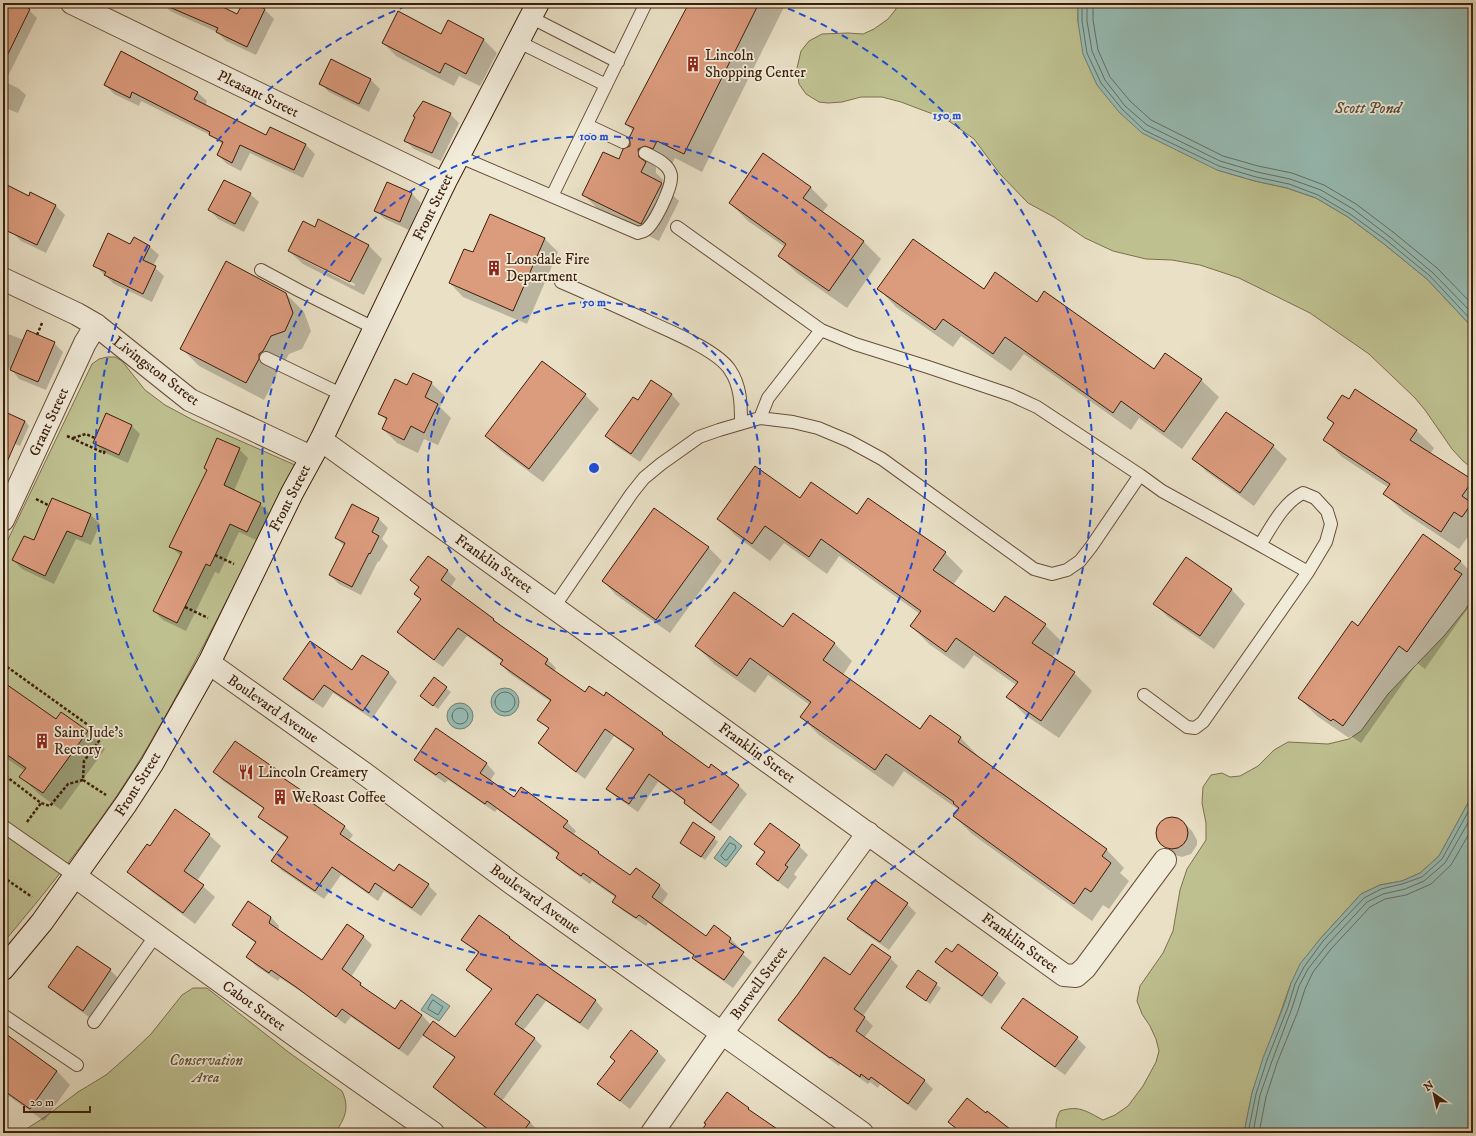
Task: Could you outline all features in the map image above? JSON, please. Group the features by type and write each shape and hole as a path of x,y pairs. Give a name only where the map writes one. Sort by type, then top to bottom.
{"street":[{"name":"Pleasant Street","path":"72,3 104,10 444,184"},
{"name":"Front Street","path":"3,969 42,922 76,877 126,804 152,764 209,663 343,395 444,184 534,10"},
{"name":"Livingston Street","path":"3,279 77,314 96,325 190,400 316,448"},
{"name":"Grant Street","path":"3,520 85,343 96,325"},
{"name":"Franklin Street","path":"316,448 554,607 1064,975 1076,976 1085,968 1165,860"},
{"name":"Boulevard Avenue","path":"209,663 365,774 510,882 862,1133"},
{"name":"Burwell Street","path":"652,1133 722,1033 868,833"},
{"name":"Cabot Street","path":"76,877 311,1047 433,1133"}],"lane":[{"path":"552,196 646,3"},
{"path":"534,10 618,62"},
{"path":"517,41 606,85"},
{"path":"587,125 623,142"},
{"path":"458,156 638,233 644,231 652,224 669,190 671,175 666,166 657,159 645,153"},
{"path":"677,227 821,330 855,344 936,369 1010,395 1037,407 1162,491 1308,572"},
{"path":"261,270 374,328"},
{"path":"561,282 684,338 720,358 730,369 736,381 740,400 742,423"},
{"path":"760,418 768,398 821,330"},
{"path":"266,358 343,395"},
{"path":"554,607 632,493 644,478 699,437 760,418 793,422 818,428 850,441 882,459 1034,570 1052,574 1066,570 1080,561 1140,475"},
{"path":"1144,695 1187,726 1195,728 1203,722 1308,572 1326,542 1331,524 1327,511 1315,498 1303,493 1284,508 1260,545"},
{"path":"3,826 76,877"},
{"path":"94,1022 156,935"},
{"path":"3,1015 77,1066"}],"path":[{"path":"47,426 104,453 105,449"},
{"path":"72,438 86,434 95,438"},
{"path":"215,555 239,566"},
{"path":"185,607 212,620"},
{"path":"3,664 98,732 99,741 84,761 83,780"},
{"path":"3,774 41,803 50,806 68,784 83,780 110,798"},
{"path":"3,785 8,778"},
{"path":"18,836 41,803"},
{"path":"3,877 36,899"}],"green space":[{"path":"897,3 1078,3 1078,22 1217,170 1287,188 1316,198 1348,217 1384,244 1427,279 1473,328 1473,469 1452,449 1415,398 1369,354 1310,313 1239,278 1200,265 1172,260 1146,259 1113,251 1085,238 1054,217 1028,203 1000,174 974,139 946,119 901,102 882,97 861,97 842,102 828,103 819,102 806,94 799,84 797,68 801,51 809,41 822,34 863,34 874,29 888,19 896,9"},
{"path":"115,357 122,361 145,390 165,405 193,420 295,465 206,640 134,770 81,846 3,943 3,550 92,364 99,359"},
{"path":"1473,597 1473,794 1439,856 1420,873 1402,881 1380,885 1361,894 1320,939 1291,983 1252,1093 1244,1133 1057,1133 1056,1122 1060,1111 1067,1109 1082,1110 1103,1120 1115,1115 1128,1106 1143,1086 1156,1062 1159,1051 1156,1039 1142,1014 1137,1001 1140,986 1163,953 1173,931 1180,890 1187,869 1206,840 1206,823 1202,803 1203,787 1211,775 1222,773 1230,777 1240,776 1258,766 1274,750 1288,742 1328,744 1349,739 1361,731 1388,694 1444,636 1466,609"},
{"name":"Conservation Area","path":"193,988 207,988 287,1051 342,1091 346,1108 344,1118 335,1133 20,1133 45,1117 78,1092 106,1075 151,1034 182,995"}],"water":[{"name":"Scott Pond","path":"1078,3 1473,3 1473,328 1427,279 1348,217 1316,198 1287,188 1217,170 1142,133 1119,112 1097,85 1083,54 1078,22"},
{"path":"505,688 515,692 519,702 515,712 505,716 495,712 491,702 495,692"},
{"path":"460,703 469,707 473,716 469,725 460,729 451,725 447,716 451,707"},
{"path":"1473,794 1473,1133 1244,1133 1252,1093 1263,1058 1291,983 1300,964 1320,939 1361,894 1380,885 1402,881 1420,873 1439,856"},
{"path":"730,836 742,846 726,867 714,858"},
{"path":"432,994 450,1006 439,1021 421,1010"}],"building":[{"path":"3,3 18,3 30,9 3,64"},
{"path":"160,3 215,3 237,14 243,3 253,3 265,9 247,47 216,32 218,28"},
{"name":"Lincoln Shopping Center","path":"689,3 759,3 684,154 657,141 653,149 645,146 638,149 639,157 646,162 641,172 662,183 641,224 582,195 603,152 619,159 623,149 630,146 629,138 634,128 625,124"},
{"path":"398,11 441,34 448,20 484,39 466,74 445,63 440,73 382,43"},
{"path":"121,51 198,92 194,99 266,135 270,127 306,144 294,170 240,145 232,163 217,155 223,142 209,135 210,132 132,92 130,98 104,85"},
{"path":"331,59 371,79 359,104 319,84"},
{"path":"423,101 451,113 432,153 404,141 415,117 413,116"},
{"path":"763,153 811,187 803,198 864,241 829,291 778,256 786,244 729,203"},
{"path":"224,180 251,193 235,224 208,210"},
{"path":"387,182 412,193 400,222 374,211"},
{"path":"3,183 29,196 30,192 56,205 37,245 3,229"},
{"name":"Lonsdale Fire Department","path":"490,214 545,238 513,311 449,283 464,249 473,252"},
{"path":"318,219 369,245 350,282 288,251 303,221 315,227"},
{"path":"108,233 130,244 134,237 150,246 143,260 156,266 143,294 104,275 106,272 93,266"},
{"path":"913,239 984,289 995,272 1037,302 1044,291 1154,369 1165,353 1202,379 1164,432 1121,401 1113,413 1005,337 993,354 943,319 935,330 877,289"},
{"path":"226,261 286,293 293,313 285,331 271,336 263,351 259,354 259,359 246,383 180,349"},
{"path":"27,330 55,342 38,382 10,370"},
{"path":"542,361 586,394 529,469 485,436"},
{"path":"413,373 432,382 425,397 438,404 424,433 411,426 404,440 382,429 387,418 378,414 395,379 407,385"},
{"path":"651,380 672,394 631,454 605,436 633,397 638,400"},
{"path":"1355,389 1417,430 1410,440 1473,480 1462,496 1472,503 1462,517 1454,512 1441,532 1383,494 1390,484 1323,440 1334,423 1327,418 1342,395 1349,399"},
{"path":"3,411 25,421 3,471"},
{"path":"1226,412 1274,445 1240,493 1192,459"},
{"path":"106,413 132,425 119,455 93,443"},
{"path":"217,438 240,448 224,485 261,503 247,532 230,524 210,566 206,564 177,623 153,611 182,552 169,547 207,470 204,468"},
{"path":"755,466 800,498 811,482 857,514 868,498 946,552 933,570 994,612 1005,596 1046,624 1032,643 1075,672 1041,721 1006,697 1018,682 956,638 946,652 910,626 921,611 821,539 809,557 765,526 752,544 717,519"},
{"path":"52,498 91,514 82,537 67,531 45,576 12,560 24,536 34,540"},
{"path":"352,504 379,518 372,532 379,536 352,587 329,575 345,543 335,538"},
{"path":"654,508 709,547 656,620 602,581"},
{"path":"1423,534 1461,561 1454,569 1462,574 1407,652 1399,646 1343,726 1333,719 1331,721 1298,698 1352,621 1358,626"},
{"path":"428,556 448,570 441,580 494,619 493,620 548,659 545,664 585,692 589,686 604,696 606,692 709,768 711,764 739,785 711,823 684,803 685,800 649,774 629,804 606,789 634,749 605,729 576,772 538,743 549,728 537,720 551,700 500,664 503,660 458,628 434,660 397,632 421,599 414,594 419,587 410,580"},
{"path":"1186,557 1232,589 1200,636 1153,604"},
{"path":"734,592 783,627 793,613 835,643 823,660 920,729 930,715 961,737 958,742 1107,849 1102,856 1111,863 1091,892 1085,888 1074,904 953,816 959,808 953,803 954,802 886,754 875,770 800,717 811,702 750,658 737,676 695,646"},
{"path":"310,641 352,670 362,655 389,672 363,711 324,685 313,700 283,679"},
{"path":"434,677 447,687 433,706 420,696"},
{"name":"Saint Jude's Rectory","path":"3,682 56,719 61,712 88,731 43,793 19,777 26,768 3,752"},
{"path":"436,728 487,763 480,773 514,797 521,787 568,821 563,827 599,852 598,853 630,875 636,868 660,885 652,897 706,936 714,925 731,938 729,942 744,952 724,980 692,958 694,955 639,915 636,918 612,902 616,896 583,873 581,876 556,858 559,853 487,801 485,804 439,772 436,775 414,760"},
{"path":"235,741 279,771 277,774 304,792 301,795 345,826 340,834 394,871 399,864 429,884 412,908 375,883 369,893 332,867 315,891 271,861 288,837 258,817 264,808 213,772"},
{"path":"175,809 210,834 184,871 204,885 183,913 127,872 147,844 150,846"},
{"path":"1169,817 1175,817 1185,824 1188,833 1187,839 1181,846 1175,849 1169,849 1159,842 1156,836 1156,830 1163,820"},
{"path":"693,822 715,837 701,857 680,843"},
{"path":"770,823 800,845 785,865 788,867 778,881 756,864 765,852 754,844"},
{"path":"875,880 908,903 880,942 847,919"},
{"path":"248,901 271,917 269,923 322,960 347,924 364,936 342,969 361,983 360,985 395,1009 401,1000 422,1015 399,1049 342,1009 336,1017 271,970 269,973 246,957 256,942 232,925"},
{"path":"479,915 554,971 596,1000 580,1023 537,994 515,1024 535,1038 494,1094 530,1122 522,1133 493,1133 433,1087 455,1057 423,1035 433,1021 455,1037 492,989 466,970 479,952 461,940"},
{"path":"872,944 891,957 854,1009 865,1017 856,1031 925,1080 908,1104 871,1077 869,1080 861,1074 860,1077 831,1057 830,1058 778,1020 824,957 850,975"},
{"path":"958,944 998,973 982,996 935,962 946,948 952,952"},
{"path":"77,946 111,969 83,1011 48,987"},
{"path":"918,970 937,983 926,1001 906,987"},
{"path":"1023,998 1078,1037 1055,1067 1001,1028"},
{"path":"631,1030 658,1051 620,1101 597,1084 615,1061 610,1057"},
{"path":"3,1032 57,1071 30,1109 3,1090"},
{"path":"727,1092 749,1108 748,1109 783,1133 700,1133 706,1124 704,1123"},
{"path":"967,1098 986,1113 987,1111 1015,1133 962,1133 948,1122"}],"place":[{"name":"Lincoln Shopping Center","path":"693,64"},
{"name":"Lonsdale Fire Department","path":"494,268"},
{"name":"Saint Jude's Rectory","path":"42,741"},
{"name":"Lincoln Creamery","path":"246,772"},
{"name":"WeRoast Coffee","path":"280,797"}]}
